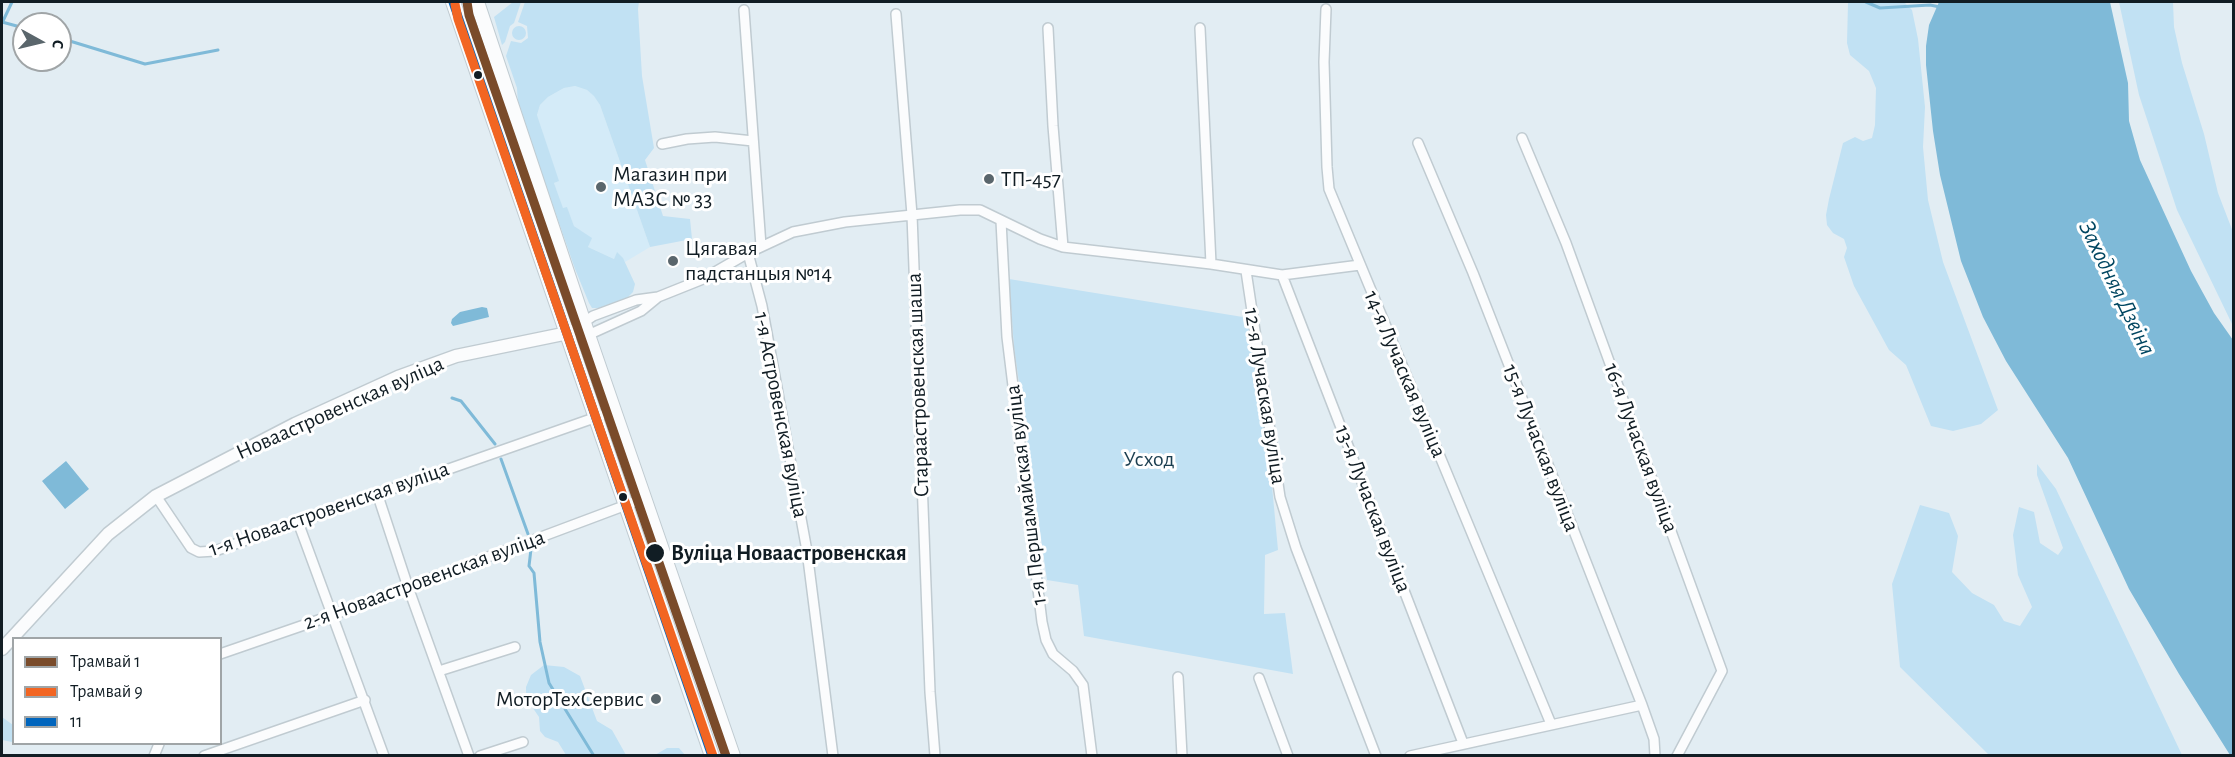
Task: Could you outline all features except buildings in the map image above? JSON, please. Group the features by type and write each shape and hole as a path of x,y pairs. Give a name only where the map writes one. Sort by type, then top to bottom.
{"main road":[{"path":"453,2 710,749"},
{"path":"477,2 585,328 733,756"},
{"name":"Новаастровенская вуліца","path":"156,496 295,424 398,377 456,356 568,333"},
{"path":"13,637 108,534 156,496"}],"street":[{"name":"14-я Лучаская вуліца","path":"1326,9 1324,62 1329,189 1551,724"},
{"path":"744,10 761,246"},
{"name":"Стараастровенская шаша","path":"896,14 912,215 930,692 935,756"},
{"path":"1048,28 1063,247"},
{"path":"1200,28 1211,264"},
{"path":"662,144 715,137 753,141"},
{"name":"16-я Лучаская вуліца","path":"1522,138 1566,243 1722,671 1677,756"},
{"name":"15-я Лучаская вуліца","path":"1418,143 1473,273 1642,705 1654,739 1655,756"},
{"path":"585,328 636,300 658,297 703,279 761,246 793,232 845,222 912,215 980,210 1040,239 1063,247 1211,264 1246,271 1282,275 1360,265"},
{"name":"1-я Першамайская вуліца","path":"1001,221 1007,337 1042,622 1046,640 1053,654 1073,671 1083,685 1092,756"},
{"name":"1-я Астровенская вуліца","path":"748,253 762,306 807,551 833,756"},
{"name":"12-я Лучаская вуліца","path":"1246,271 1280,497 1296,548 1366,723 1376,756"},
{"name":"13-я Лучаская вуліца","path":"1282,275 1463,743"},
{"path":"568,333 641,311 658,297"},
{"name":"1-я Новаастровенская вуліца","path":"156,496 191,548 199,552 215,551 614,411"},
{"path":"607,452 627,446"},
{"path":"377,493 408,587 470,756"},
{"name":"2-я Новаастровенская вуліца","path":"222,653 333,615 645,498"},
{"path":"298,522 384,756"},
{"path":"439,671 515,647"},
{"path":"1178,677 1182,756"},
{"path":"1259,678 1288,756"},
{"path":"204,756 365,700"},
{"path":"1410,756 1642,705"},
{"path":"710,749 726,735"},
{"path":"480,756 523,742"}],"shaded area":[{"path":"575,86 595,96 600,105 650,247 625,262 617,253 614,259 588,247 591,238 574,226 567,208 563,209 554,183 558,181 537,115 540,105 548,97 564,88"}],"green space":[{"path":"513,2 521,2 514,23 510,26 502,45 494,17"},
{"path":"525,2 639,2 642,76 654,148 645,160 663,216 690,219 692,239 650,247 600,105 587,90 575,86 564,88 548,97 540,105 537,115 559,181 554,183 563,208 567,207 574,226 592,238 588,247 614,259 617,252 623,258 635,284 633,292 626,299 600,308 592,308 575,269 518,105 517,88 506,56 511,41 521,43 528,38 527,26 518,22"},
{"path":"1904,2 1912,10 1918,39 1925,107 1923,147 1928,200 1943,262 1998,410 1981,424 1953,431 1931,426 1906,365 1889,350 1854,286 1844,257 1847,248 1844,239 1833,233 1827,225 1829,199 1843,143 1855,137 1863,141 1872,138 1875,125 1876,88 1869,71 1850,55 1847,43 1848,3"},
{"path":"2119,2 2173,2 2174,27 2182,63 2204,134 2218,193 2233,232 2233,326 2177,210 2139,95"},
{"path":"519,26 524,28 526,33 524,38 519,40 514,38 512,33 514,28"},
{"name":"Усход","path":"1009,279 1249,318 1269,454 1278,550 1265,555 1264,614 1285,613 1293,674 1084,636 1078,585 1047,580 1014,347"},
{"path":"2037,464 2056,489 2182,755 1989,755 1900,667 1892,584 1920,505 1949,513 1958,536 1952,572 1972,593 1994,605 2004,621 2020,626 2032,607 2018,575 2013,535 2019,507 2034,512 2040,543 2058,555 2063,548 2037,475"},
{"path":"544,665 564,667 580,676 597,721 612,730 626,755 566,755 558,742 545,737 540,731 539,717 526,698 526,687 531,675"},
{"path":"2,717 12,724 12,742 2,740"},
{"path":"667,748 679,748 685,755 655,755"}],"water":[{"name":"Заходняя Дзвіна","path":"1939,2 2110,2 2128,83 2129,121 2140,160 2191,271 2214,313 2233,340 2233,755 2230,755 2179,674 2129,589 2068,458 2006,361 1983,317 1961,261 1940,175 1926,65 1929,25"},
{"path":"487,308 489,317 453,326 451,323 460,312"},
{"path":"66,461 89,489 65,509 42,481"}],"waterway":[{"path":"3,21 12,2"},
{"path":"1866,2 1880,8 1930,5 1940,7"},
{"path":"2,22 12,25"},
{"path":"72,42 145,64 218,50"},
{"path":"452,398 461,401 495,444"},
{"path":"501,459 528,534"},
{"path":"531,549 529,566 534,573 540,642 549,683 594,756"}],"tram line":[{"name":"1","path":"467,2 469,15 726,756"},
{"name":"9","path":"455,4 458,19 713,756"}],"transit line":[{"name":"11","path":"453,2 712,756"}],"place":[{"name":"ТП-457","path":"989,179"},
{"name":"Магазин при МАЗС № 33","path":"601,187"},
{"name":"Цягавая падстанцыя №14","path":"673,261"},
{"name":"Вуліца Новаастровенская","path":"655,553"},
{"name":"МоторТехСервис","path":"656,699"}]}
